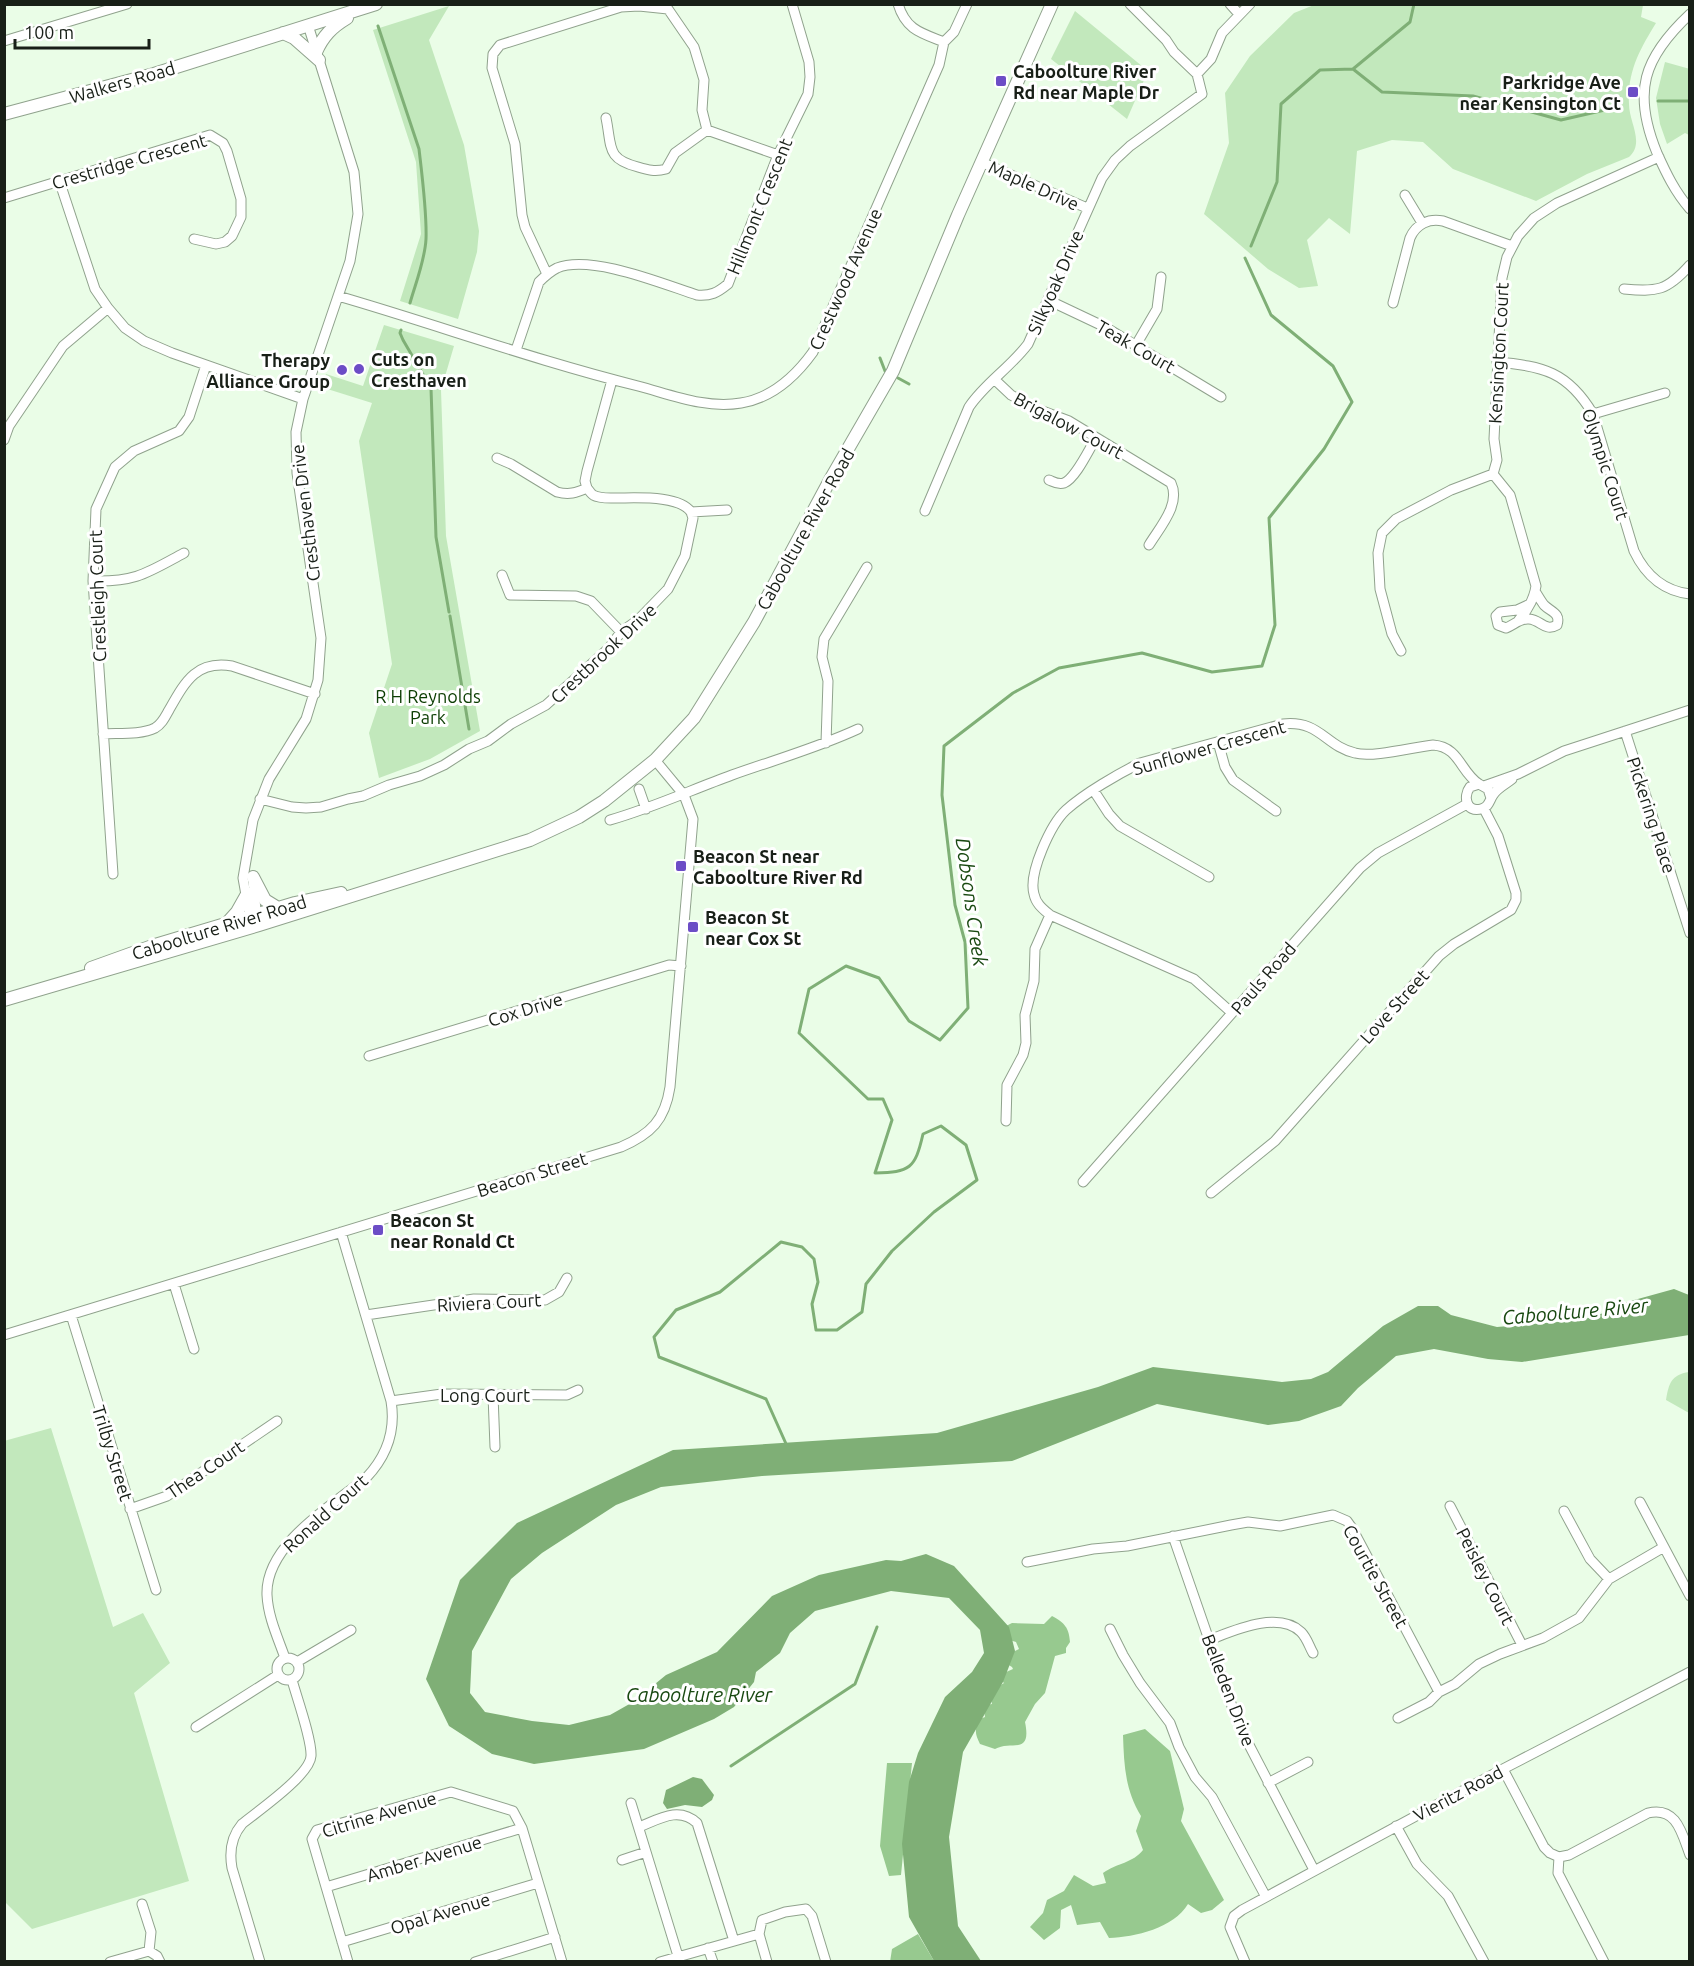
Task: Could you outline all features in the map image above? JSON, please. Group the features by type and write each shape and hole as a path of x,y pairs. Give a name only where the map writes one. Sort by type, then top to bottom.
{"main road":[{"name":"Caboolture River Road","path":"4,1000 94,975 254,921 383,886 530,840 579,817 617,792 656,760 694,718 748,632 830,480 893,371 981,162 1052,4"},
{"name":"Walkers Road","path":"4,114 153,74 371,6"},
{"path":"283,33 297,40 318,56 321,40 331,29 371,6"},
{"path":"253,877 265,900 278,908"},
{"name":"Caboolture River Road","path":"60,983 92,968 155,945 227,923 254,921 278,908 316,898 383,886"},
{"path":"227,923 237,912 246,896"}],"street":[{"path":"4,40 127,4"},
{"name":"Hillmont Crescent","path":"547,274 565,266 595,266 707,296 716,294 728,284 778,155 808,94 809,62 792,4"},
{"path":"898,4 901,16 912,29 944,42"},
{"name":"Crestwood Avenue","path":"338,296 612,380 705,404 757,399 774,391 801,369 813,352 939,65 944,42 954,32 967,4"},
{"path":"1130,4 1197,74 1211,59 1218,39 1250,4"},
{"path":"1230,4 1239,14"},
{"path":"516,351 533,294 539,282 547,274 525,227 522,215 515,144 492,68 493,54 500,45 621,7 670,7 694,47 704,80 702,110 707,130"},
{"path":"1689,14 1660,46 1647,73 1644,97 1646,122 1659,157 1678,194 1689,208"},
{"name":"Cresthaven Drive","path":"254,921 243,878 248,858 250,832 269,779 300,731 315,694 320,666 321,638 296,459 296,432 303,399 355,240 358,200 351,158 308,25"},
{"name":"Silkyoak Drive","path":"925,511 969,407 978,394 1018,357 1028,344 1102,178 1115,160 1130,146 1202,94 1197,74"},
{"path":"606,118 616,159 623,164 655,172 666,169 675,153 707,130"},
{"path":"707,130 778,155"},
{"name":"Crestridge Crescent","path":"4,198 210,135 223,143 227,151 241,199 241,217 232,236 225,242 216,244 194,239"},
{"name":"Kensington Court","path":"1493,474 1497,460 1494,440 1502,278 1512,246 1526,226 1544,210 1659,157"},
{"name":"Maple Drive","path":"981,162 1087,208"},
{"path":"59,180 95,289 124,327 144,341 303,399"},
{"path":"1405,195 1422,223"},
{"path":"1394,303 1412,232 1422,223 1436,219 1512,246"},
{"path":"1624,290 1658,290 1677,279 1689,265"},
{"path":"1136,345 1157,309 1161,277"},
{"name":"Teak Court","path":"1048,300 1105,327 1221,397"},
{"path":"4,440 9,426 63,345 108,308"},
{"name":"Olympic Court","path":"1497,362 1544,369 1559,376 1578,392 1593,414 1634,551 1641,566 1667,588 1689,594"},
{"name":"Crestleigh Court","path":"113,874 93,581 96,509 115,467 134,451 179,431 189,417 206,365"},
{"name":"Brigalow Court","path":"994,379 1011,395 1037,409 1069,421 1164,477 1173,488 1175,496 1173,504 1149,545"},
{"path":"612,380 585,482 593,495 603,498 664,500 679,503 691,512 727,510"},
{"path":"1593,414 1665,393"},
{"path":"1049,480 1058,484 1065,483 1073,476 1096,438"},
{"path":"496,458 511,464 557,492 574,494 587,488"},
{"path":"1401,651 1390,626 1380,590 1378,553 1382,533 1396,519 1450,490 1493,474 1510,495 1535,580 1535,591 1530,604 1518,621"},
{"name":"Crestbrook Drive","path":"260,799 292,807 321,807 363,796 389,785 420,777 488,741 511,724 546,705 609,648 621,632 638,620 668,589 685,556 693,518 691,512"},
{"path":"93,581 118,581 143,576 184,553"},
{"path":"826,743 828,681 822,657 824,639 867,567"},
{"path":"502,575 510,595 576,596 591,601 621,632"},
{"path":"1530,604 1517,610 1500,612 1496,616 1496,621 1501,627 1506,628 1518,621 1530,618 1550,628 1557,625 1559,619 1557,615 1546,607 1535,591"},
{"path":"103,734 137,732 156,727 163,720 188,679 198,670 209,665 232,666 315,694"},
{"path":"1467,791 1470,787 1518,774 1564,751 1689,710"},
{"name":"Sunflower Crescent","path":"1050,915 1040,907 1034,895 1034,873 1060,816 1122,771 1140,763 1295,723 1313,728 1355,753 1367,754 1433,745 1443,746 1450,750 1475,782 1482,785"},
{"path":"610,820 826,743 858,729"},
{"name":"Pickering Place","path":"1625,731 1689,933"},
{"path":"1218,742 1225,768 1233,780 1276,811"},
{"name":"Beacon Street","path":"4,1335 621,1147 645,1135 660,1119 667,1104 693,819 684,795 656,760"},
{"path":"1460,763 1467,791 1465,800 1473,809 1484,809 1494,793 1518,774"},
{"path":"1482,785 1488,789 1491,798"},
{"path":"639,789 646,809"},
{"path":"1094,791 1120,826 1209,877"},
{"name":"Pauls Road","path":"1083,1182 1360,868 1378,853 1467,804"},
{"name":"Love Street","path":"1211,1193 1275,1141 1439,956 1454,944 1511,910 1516,894 1502,844 1484,809"},
{"name":"Cresthaven Drive","path":"248,858 253,877 254,921"},
{"path":"1006,1120 1007,1085 1023,1055 1026,1043 1025,1015 1034,981 1035,949 1050,915 1194,979 1232,1012"},
{"name":"Cox Drive","path":"369,1056 669,964 681,966"},
{"name":"Ronald Court","path":"285,1658 268,1603 271,1571 286,1545 375,1468 389,1443 392,1431 391,1401 340,1232"},
{"name":"Riviera Court","path":"366,1315 474,1299 545,1300 559,1292 567,1278"},
{"path":"174,1284 194,1349"},
{"name":"Trilby Street","path":"72,1315 156,1590"},
{"name":"Long Court","path":"391,1401 442,1394 567,1395 578,1390"},
{"path":"493,1395 495,1447"},
{"name":"Thea Court","path":"130,1509 167,1496 277,1421"},
{"path":"1640,1502 1689,1596"},
{"name":"Peisley Court","path":"1450,1506 1522,1645"},
{"path":"1564,1512 1590,1559 1609,1579"},
{"name":"Courtie Street","path":"1173,1536 1248,1522 1280,1526 1333,1515 1341,1517 1352,1528 1439,1692"},
{"path":"1027,1562 1173,1536"},
{"name":"Belleden Drive","path":"1173,1536 1234,1712 1314,1870"},
{"path":"1398,1718 1429,1702 1439,1692 1455,1684 1479,1664 1543,1638 1579,1618 1609,1579 1664,1547"},
{"path":"1209,1640 1259,1623 1278,1624 1298,1630 1313,1653"},
{"path":"1110,1629 1140,1683 1170,1723 1179,1747 1195,1777 1212,1797 1266,1897"},
{"path":"297,1662 351,1630"},
{"path":"285,1658 297,1662 299,1671 297,1677 292,1680 284,1680 279,1675 278,1665 285,1658"},
{"name":"Vieritz Road","path":"1245,1962 1230,1927 1231,1920 1242,1910 1689,1672"},
{"path":"196,1727 279,1675"},
{"path":"260,1962 232,1868 231,1844 242,1824 301,1775 309,1764 310,1748 292,1680"},
{"path":"1268,1783 1308,1762"},
{"path":"1503,1769 1544,1847 1550,1853 1559,1857 1569,1855 1648,1813 1657,1811 1666,1812 1672,1817 1684,1837 1689,1855"},
{"name":"Citrine Avenue","path":"348,1962 312,1839 317,1830 451,1792 513,1811 522,1828"},
{"path":"631,1803 678,1956"},
{"path":"639,1827 670,1815 680,1814 688,1815 697,1823 734,1941"},
{"path":"1396,1826 1417,1864 1448,1896 1484,1962"},
{"path":"522,1828 562,1962"},
{"name":"Amber Avenue","path":"326,1887 522,1828"},
{"path":"622,1860 646,1852"},
{"path":"1559,1857 1558,1873 1604,1962"},
{"name":"Opal Avenue","path":"342,1942 538,1883"},
{"path":"142,1904 151,1932 149,1951"},
{"path":"767,1962 759,1934 762,1920 785,1912 806,1909 812,1916 826,1962"},
{"path":"660,1962 759,1934"},
{"path":"475,1962 555,1937"},
{"path":"708,1948 713,1962"},
{"path":"110,1962 149,1951 157,1956 160,1962"},
{"path":"698,1951 701,1962"}],"green space":[{"path":"1314,5 1643,5 1641,17 1656,23 1640,52 1630,82 1630,111 1636,139 1634,151 1629,157 1587,174 1536,201 1453,169 1423,142 1392,140 1357,151 1350,234 1329,218 1307,240 1318,286 1299,288 1268,269 1204,214 1229,143 1225,93 1250,56 1294,13"},
{"path":"449,6 429,40 464,145 479,231 477,252 458,319 400,301 421,234 416,162 373,30"},
{"path":"1075,11 1148,71 1127,119 1051,59"},
{"path":"1665,62 1690,69 1689,135 1685,133 1667,144 1660,124 1656,98"},
{"name":"R H Reynolds Park","path":"384,325 454,346 441,390 446,536 480,731 430,759 379,778 369,733 392,664 359,441 372,403 321,387 326,374 363,386"},
{"path":"1690,1372 1689,1413 1666,1400 1672,1381 1678,1375"},
{"path":"51,1428 113,1627 143,1613 170,1663 134,1693 189,1881 32,1929 5,1902 4,1441"}],"shaded area":[{"path":"1052,1616 1066,1626 1070,1642 1066,1653 1055,1656 1045,1693 1035,1704 1025,1722 1026,1739 1019,1745 995,1749 980,1744 976,1732 978,1723 985,1717 986,1705 992,1704 991,1698 996,1688 1004,1683 1001,1680 1004,1673 1013,1669 1007,1664 1009,1654 1019,1649 1016,1642 1003,1638 1002,1628 1012,1623 1044,1624"},
{"path":"1145,1729 1170,1751 1184,1809 1181,1821 1224,1900 1212,1910 1201,1913 1188,1904 1173,1919 1153,1930 1109,1938 1100,1922 1077,1925 1071,1905 1061,1910 1060,1928 1044,1940 1030,1927 1043,1913 1047,1900 1064,1891 1074,1875 1093,1886 1106,1883 1103,1873 1134,1858 1143,1850 1136,1831 1141,1816 1126,1777 1123,1735"},
{"path":"887,1763 912,1763 901,1875 889,1876 880,1846"},
{"path":"918,1934 934,1961 890,1962 892,1949"}],"water":[{"name":"Caboolture River","path":"1674,1289 1689,1295 1689,1335 1522,1362 1488,1359 1434,1349 1396,1356 1358,1388 1341,1406 1299,1421 1268,1425 1157,1404 1012,1461 762,1476 661,1487 616,1505 542,1553 511,1579 472,1651 470,1693 485,1712 569,1725 610,1715 633,1702 666,1675 717,1652 772,1596 819,1575 886,1560 901,1561 926,1554 954,1566 1009,1627 1015,1651 1003,1682 963,1752 949,1837 958,1926 981,1961 934,1961 909,1917 902,1844 909,1782 918,1753 945,1697 972,1672 984,1653 980,1630 949,1598 891,1591 815,1611 790,1633 780,1653 756,1672 754,1682 734,1707 714,1719 644,1749 534,1764 492,1754 449,1726 426,1679 460,1580 517,1523 673,1450 937,1433 1098,1387 1153,1367 1282,1382 1311,1379 1328,1372 1383,1326 1418,1306 1438,1306 1451,1315 1497,1327 1582,1320 1616,1309 1627,1302"},
{"path":"693,1777 702,1779 714,1795 712,1800 702,1807 685,1805 667,1809 663,1803 666,1790"}],"waterway":[{"name":"Dobsons Creek","path":"1251,246 1277,182 1281,104 1320,70 1353,69 1410,22 1414,4"},
{"path":"378,26 419,149 422,170 426,239 422,263 410,303"},
{"path":"1353,69 1382,92 1473,96 1561,120 1618,107"},
{"path":"1658,101 1690,101"},
{"name":"Dobsons Creek","path":"787,1446 766,1399 659,1357 654,1337 676,1310 720,1292 781,1242 802,1247 814,1259 818,1282 812,1304 816,1330 837,1330 862,1312 866,1284 892,1251 934,1212 977,1180 966,1145 941,1126 923,1134 917,1155 909,1166 896,1171 875,1173 892,1120 883,1099 868,1099 799,1033 809,989 846,966 879,978 909,1021 940,1040 968,1008 965,942 955,905 942,795 944,746 1013,693 1059,668 1142,653 1212,672 1262,666 1275,625 1269,518 1324,449 1352,402 1333,366 1271,315 1245,258"},
{"path":"401,330 403,340 431,388 436,537 449,612"},
{"path":"880,358 885,371"},
{"path":"898,378 909,384"},
{"path":"450,616 469,729"},
{"path":"731,1766 855,1684 877,1627"}],"place":[{"name":"Caboolture River Rd near Maple Dr","path":"1001,81"},
{"name":"Parkridge Ave near Kensington Ct","path":"1633,92"},
{"name":"Cuts on Cresthaven","path":"359,369"},
{"name":"Therapy Alliance Group","path":"342,370"},
{"name":"Beacon St near Caboolture River Rd","path":"681,866"},
{"name":"Beacon St near Cox St","path":"693,927"},
{"name":"Beacon St near Ronald Ct","path":"378,1230"}]}
